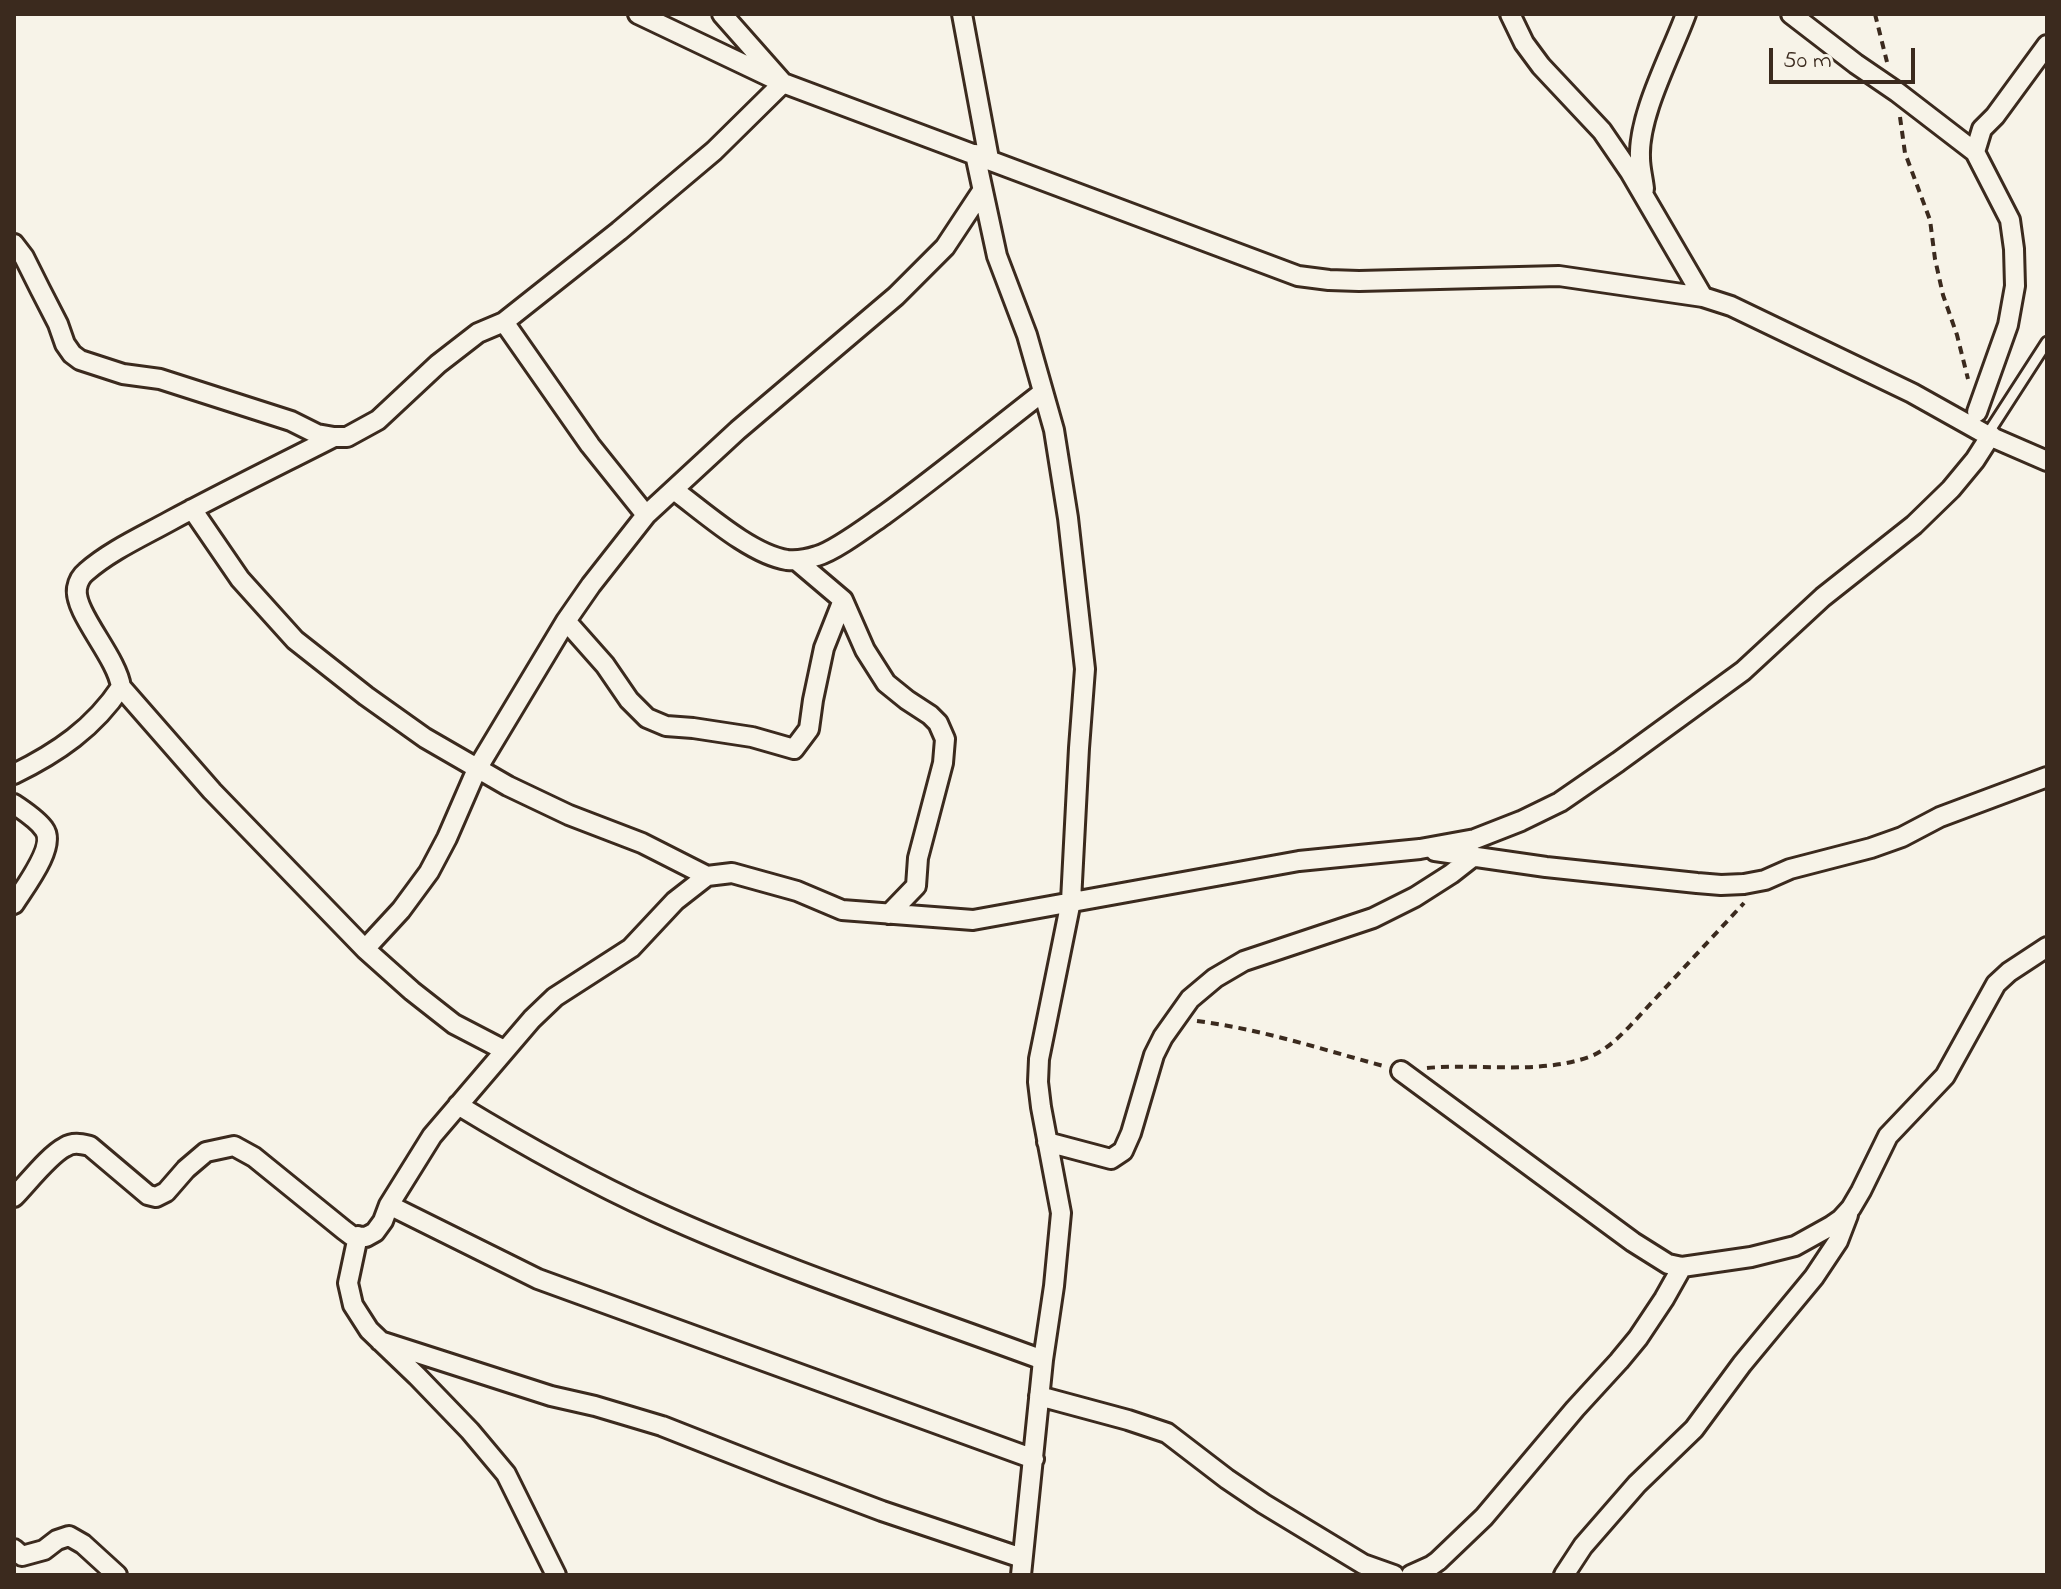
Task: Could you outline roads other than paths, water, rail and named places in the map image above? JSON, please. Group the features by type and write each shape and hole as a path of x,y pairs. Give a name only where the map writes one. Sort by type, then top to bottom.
{"street":[{"path":"638,14 783,83 1298,276 1359,281 1559,276 1703,297 1731,306 1801,339 1989,435 2047,461"},
{"path":"722,14 783,83"},
{"path":"380,1341 539,1392 662,1426 1022,1566 1061,1213 1038,1082 1039,1059 1071,901 1085,669 1068,518 1054,430 1027,335 997,256 982,191 982,156 962,14"},
{"path":"1510,14 1524,43 1541,66 1602,131 1630,172 1703,297"},
{"path":"1646,200 1639,156 1643,125 1686,14"},
{"path":"1791,14 1975,152 2010,220 2015,286 2008,325 1977,412"},
{"path":"1975,152 1982,129 2047,45"},
{"path":"14,244 46,300 65,344 80,360 123,374 160,379 291,421 317,434 347,437 378,420 438,364 478,333 504,322 619,231 714,151 783,83"},
{"path":"365,949 401,910 429,872 477,769 566,621 646,515 738,430 896,296 945,247 982,191"},
{"path":"504,322 590,445 646,515"},
{"path":"674,490 762,552 797,561 819,556 926,485 1043,392"},
{"path":"14,1197 65,1146 78,1143 90,1146 148,1195 156,1197 166,1192 206,1152 234,1146 254,1157 352,1236 366,1237 375,1232 383,1221 389,1205 432,1136 532,1019 555,997 631,948 675,901 707,876 732,873 797,891 842,910 973,920 1299,861 1420,849 1475,839 1560,802 1743,671 1823,597 1914,525 1951,489 1975,460 1989,435"},
{"path":"334,437 119,548 84,574 77,584 76,597 106,650 121,687 212,791 365,949 412,991 454,1024 504,1050"},
{"path":"192,509 240,579 295,640 366,696 425,738 508,786 569,815 642,843 707,876"},
{"path":"797,561 843,600 865,650 886,683 938,723 945,739 943,763 918,858 916,886 889,914"},
{"path":"566,621 647,718 666,726 752,737 794,749 809,729 824,648 843,600"},
{"path":"14,774 68,743 111,703 121,687"},
{"path":"1420,849 1546,867 1697,883 1744,884 1871,848 1902,837 1940,817 2047,777"},
{"path":"14,804 44,828 48,836 48,846 42,859 14,904"},
{"path":"1047,1142 1111,1159 1123,1151 1154,1055 1175,1018 1206,985 1244,961 1373,918 1415,897 1474,856"},
{"path":"1564,1575 1583,1546 1637,1484 1694,1429 1742,1364 1814,1277 1838,1241 1885,1140 1945,1076 1996,984 2047,947"},
{"path":"1401,1071 1633,1242 1668,1264 1682,1267 1751,1257 1795,1246 1831,1226 1851,1208"},
{"path":"458,1105 589,1180 658,1213 768,1259 1043,1360"},
{"path":"389,1205 538,1279 1034,1459"},
{"path":"358,1236 348,1283 353,1305 369,1330 470,1431 506,1474 556,1575"},
{"path":"1411,1575 1438,1561 1484,1517 1638,1338 1682,1267"},
{"path":"1039,1396 1167,1433 1264,1504 1363,1564 1394,1575"},
{"path":"14,1549 22,1556 44,1550 69,1536 83,1544 117,1575"}],"lane":[{"path":"1989,435 2047,342"}]}
